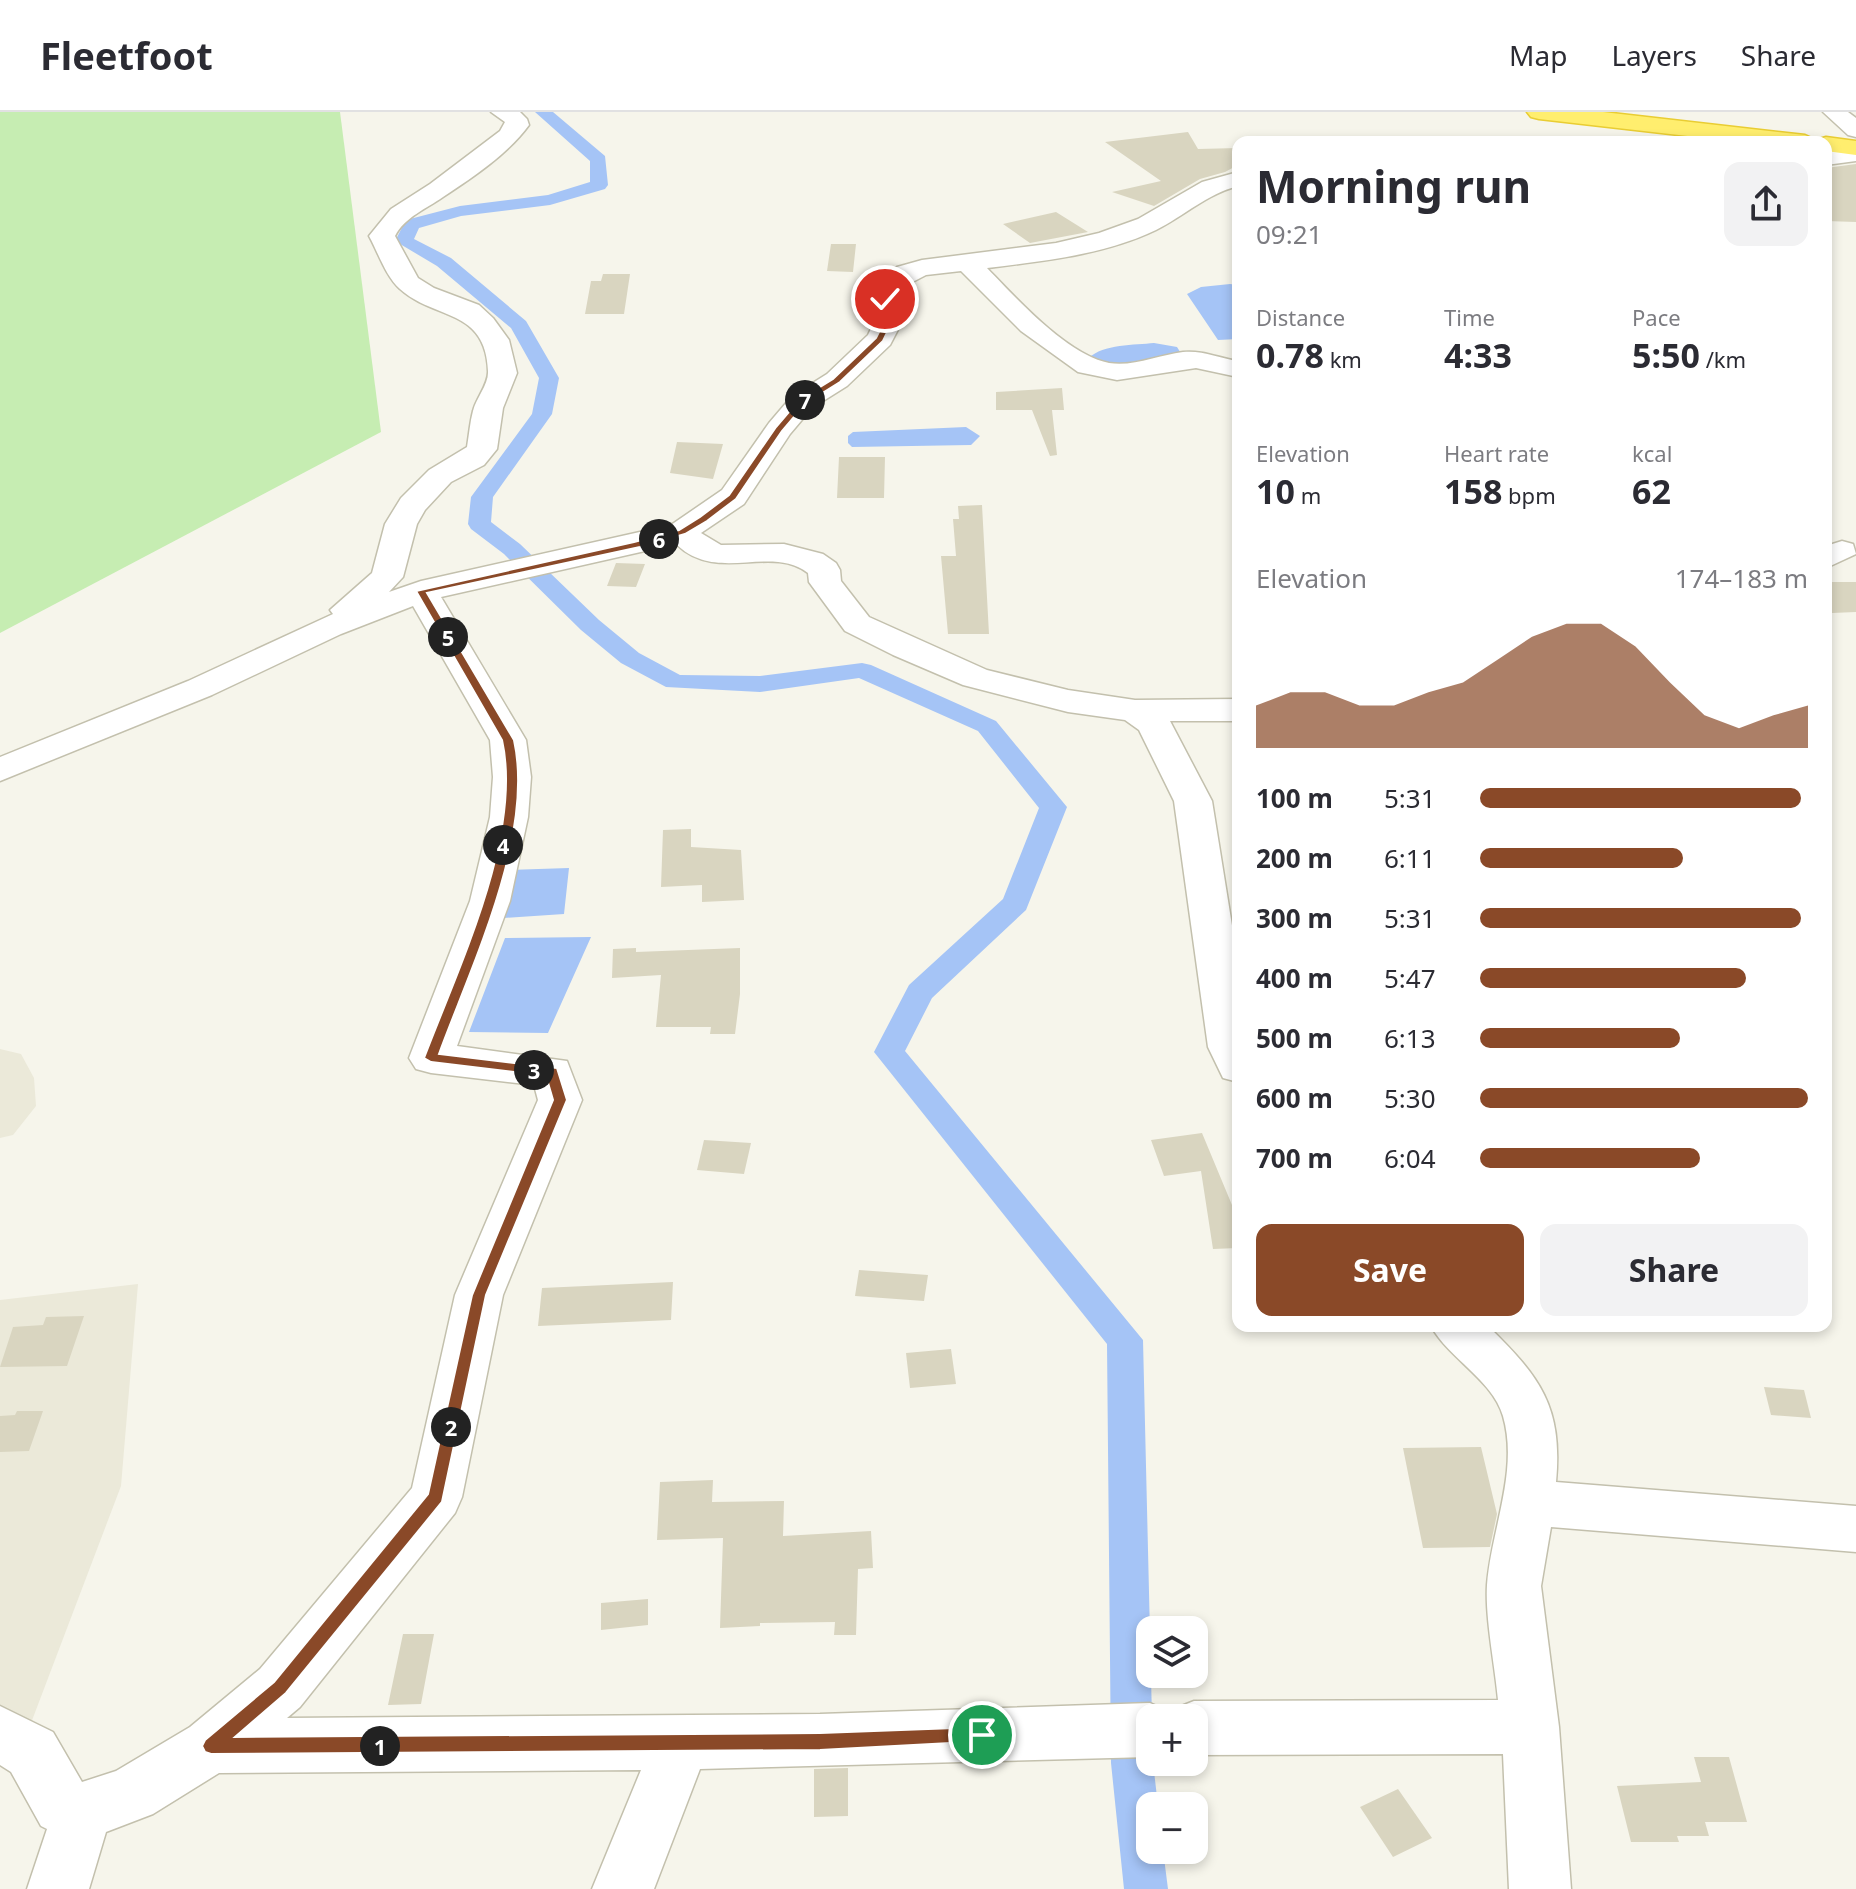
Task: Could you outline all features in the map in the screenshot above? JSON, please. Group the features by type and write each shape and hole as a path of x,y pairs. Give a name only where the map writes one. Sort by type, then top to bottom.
{"highway":[{"path":"1539,112 1752,136"},
{"path":"1832,145 1856,148"}],"street":[{"path":"329,627 387,577 401,524 412,505 440,476 473,459 482,449 488,408 503,373 495,340 469,311 425,294 408,283 382,236 387,225 399,214 436,192 508,136 517,125 516,119 502,112"},
{"path":"1834,112 1856,130"},
{"path":"1832,157 1856,154"},
{"path":"0,770 200,688 329,627 421,591 636,545 682,532 733,497 779,429 802,402 837,380 880,339 889,320 885,299 891,283 906,273 1110,238 1158,219 1211,187 1232,181"},
{"path":"966,261 1033,328 1101,370 1129,373 1197,360 1219,368 1232,369"},
{"path":"682,532 708,552 762,552 813,559 824,570 825,582 857,624 975,678 1068,701 1135,711 1232,710"},
{"path":"0,1733 32,1752 62,1806 82,1811 132,1794 211,1746 280,1688 436,1497 479,1295 560,1100 552,1072 431,1058 486,910 511,815 514,766 508,740 421,591"},
{"path":"1135,711 1154,724 1193,801 1232,1052"},
{"path":"1462,1332 1504,1373 1527,1409 1534,1445 1514,1586 1530,1727 1540,1889"},
{"path":"1528,1502 1856,1529"},
{"path":"1221,1728 1530,1727"},
{"path":"211,1746 681,1743 1136,1730"},
{"path":"623,1889 681,1743"},
{"path":"58,1889 82,1811"}],"shaded area":[{"path":"0,1049 21,1054 34,1078 36,1106 13,1135 0,1138"},
{"path":"138,1284 121,1486 20,1752 0,1750 0,1300"}],"green space":[{"path":"0,112 340,112 381,432 0,633"}],"water":[{"path":"1232,284 1232,339 1218,340 1187,294 1201,287"},
{"path":"1154,343 1177,347 1182,355 1114,365 1089,358 1102,350"},
{"path":"966,427 980,436 971,445 852,447 848,443 848,436 853,432"},
{"path":"569,868 564,914 504,918 504,870"},
{"path":"591,937 548,1033 469,1032 505,938"}],"building":[{"path":"1188,132 1198,149 1232,148 1232,168 1200,179 1154,206 1112,192 1161,181 1105,142"},
{"path":"1856,164 1856,222 1832,221 1832,167"},
{"path":"1056,212 1088,232 1030,243 1003,224"},
{"path":"831,244 856,244 853,272 827,271"},
{"path":"603,274 630,274 624,314 585,314 591,281 601,281"},
{"path":"1062,388 1064,410 1052,410 1057,455 1050,456 1032,410 996,410 996,392"},
{"path":"677,442 723,444 713,479 670,473"},
{"path":"839,457 885,457 884,498 837,498"},
{"path":"982,505 989,634 948,634 941,556 956,556 953,519 959,519 958,506"},
{"path":"616,563 645,564 636,587 607,586"},
{"path":"1832,582 1856,582 1856,612 1832,613"},
{"path":"691,829 691,847 741,850 744,900 702,902 702,885 661,887 663,830"},
{"path":"636,948 636,952 740,948 740,994 735,1034 710,1034 711,1027 656,1027 661,975 612,978 613,949"},
{"path":"1202,1133 1232,1205 1232,1248 1213,1249 1201,1171 1164,1176 1151,1140"},
{"path":"704,1140 751,1143 744,1174 697,1170"},
{"path":"859,1270 928,1275 924,1301 855,1296"},
{"path":"673,1282 671,1320 538,1326 542,1288"},
{"path":"84,1316 67,1366 0,1367 13,1327 43,1325 46,1317"},
{"path":"951,1349 956,1384 910,1388 906,1353"},
{"path":"1764,1387 1804,1390 1811,1418 1771,1415"},
{"path":"17,1411 43,1411 29,1451 0,1452 0,1416 15,1415"},
{"path":"1481,1447 1497,1514 1490,1547 1423,1548 1403,1448"},
{"path":"713,1480 712,1502 784,1501 783,1536 871,1531 873,1568 858,1569 856,1635 834,1635 835,1622 760,1623 760,1626 720,1628 723,1538 657,1540 660,1482"},
{"path":"648,1599 648,1625 601,1630 601,1603"},
{"path":"403,1634 434,1634 421,1704 388,1705"},
{"path":"1694,1757 1729,1757 1747,1822 1705,1822 1709,1836 1677,1836 1679,1842 1631,1842 1617,1786 1701,1782"},
{"path":"848,1768 848,1816 814,1817 814,1769"},
{"path":"1398,1789 1432,1838 1393,1857 1360,1807"}],"waterway":[{"path":"543,112 599,160 599,185 550,200 460,211 412,224 404,241 444,262 519,325 549,378 542,414 482,497 479,524 512,549 590,625 630,658 675,682 760,684 862,670 987,726 1053,807 1016,903 920,992 889,1052 1125,1340 1132,1763 1146,1889"}],"route":[{"path":"885,299 889,320 880,339 837,380 802,402 779,429 733,497 703,519 682,532 636,545 421,591 508,740 514,766 511,815 486,910 431,1058 552,1072 560,1100 479,1295 436,1497 280,1688 211,1746 820,1741 982,1735"}]}
